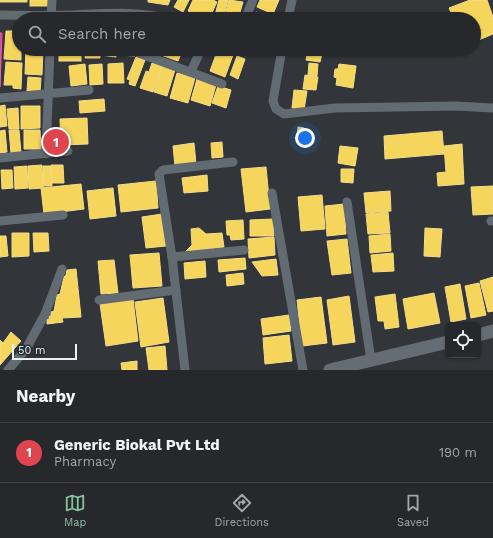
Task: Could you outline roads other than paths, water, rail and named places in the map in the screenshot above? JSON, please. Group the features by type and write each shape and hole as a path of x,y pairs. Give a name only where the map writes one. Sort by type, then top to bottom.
{"street":[{"path":"51,12 52,0"},
{"path":"248,12 253,0"},
{"path":"289,12 292,0"},
{"path":"0,15 12,15"},
{"path":"46,154 50,56"},
{"path":"147,56 222,84"},
{"path":"191,72 198,56"},
{"path":"281,56 273,101 276,109 284,114 335,108 456,106 493,108"},
{"path":"0,98 88,90"},
{"path":"0,158 68,151"},
{"path":"185,370 172,257 160,172 162,170 233,162"},
{"path":"272,193 303,370"},
{"path":"347,202 371,360"},
{"path":"0,221 63,215"},
{"path":"172,257 244,250"},
{"path":"8,370 26,349 44,314 62,269"},
{"path":"99,300 176,290"},
{"path":"481,334 493,331"},
{"path":"330,370 445,343"}],"place":[{"name":"Generic Biokal Pvt Ltd","path":"56,142"}]}
